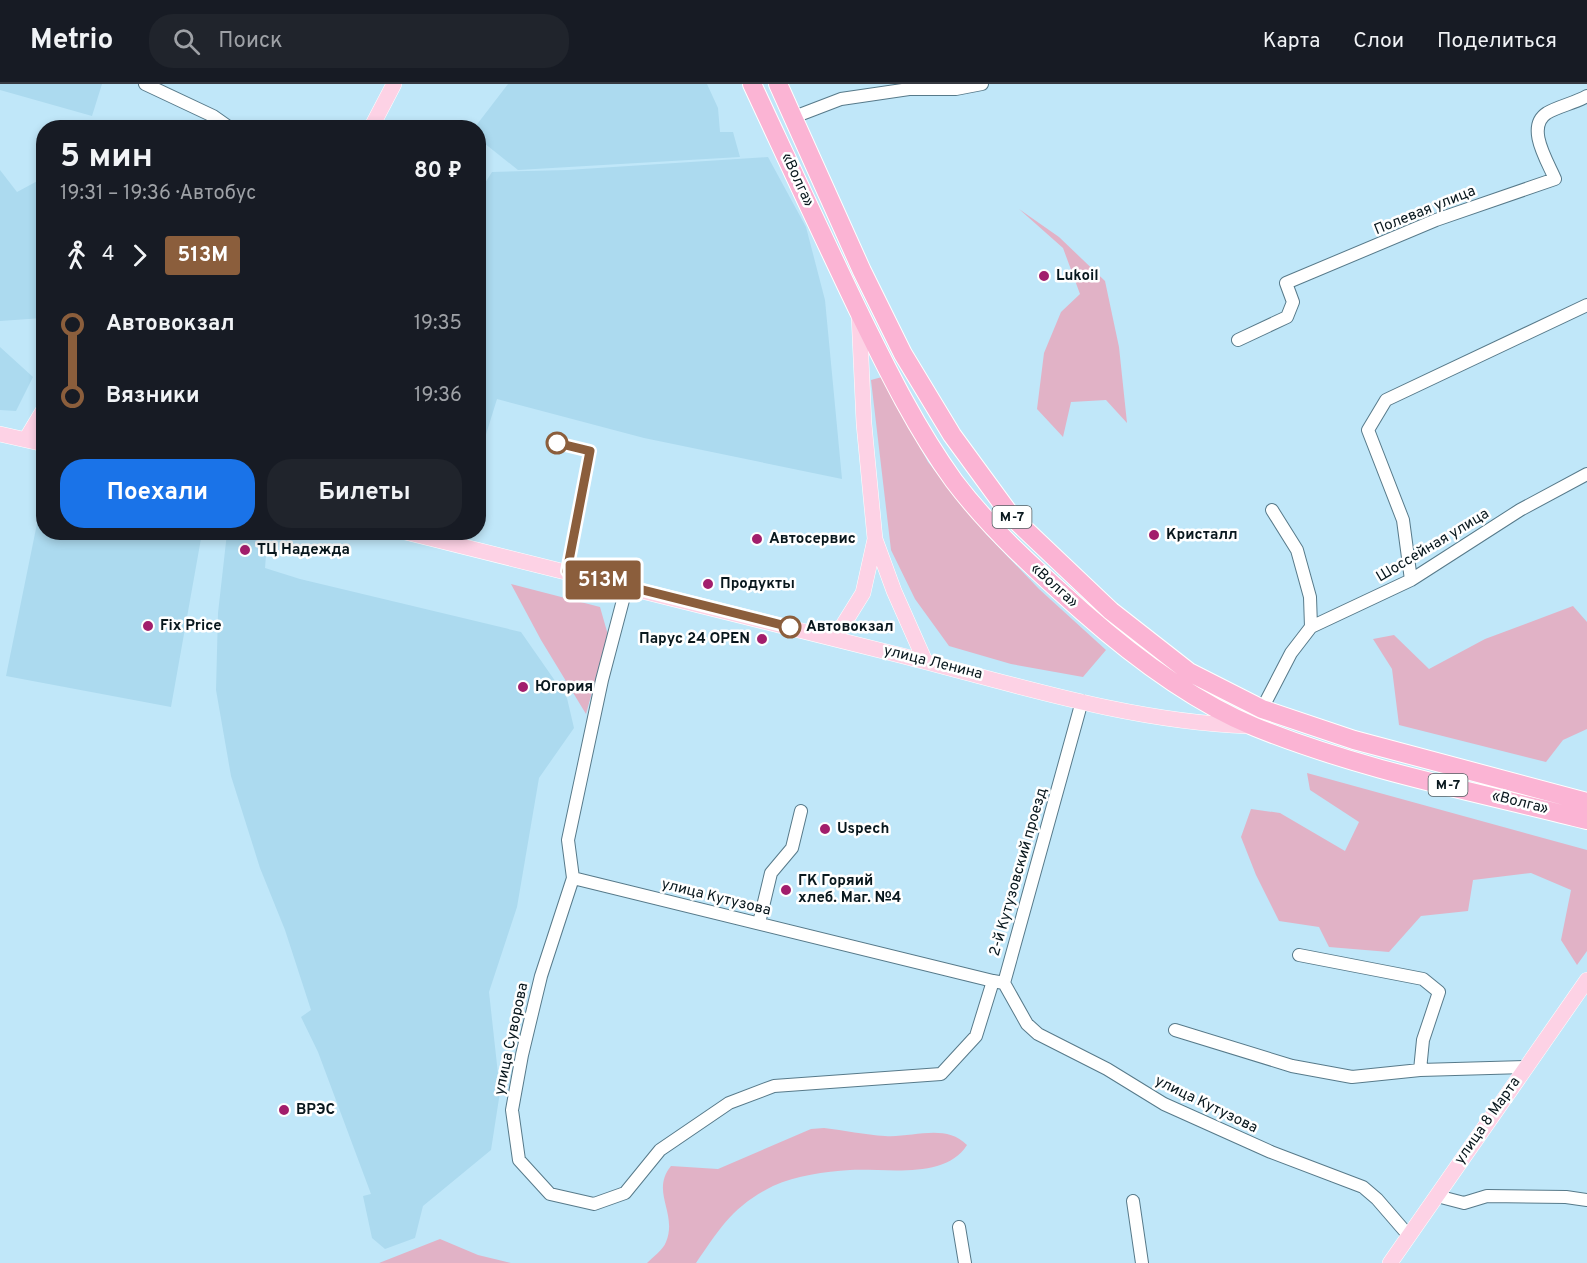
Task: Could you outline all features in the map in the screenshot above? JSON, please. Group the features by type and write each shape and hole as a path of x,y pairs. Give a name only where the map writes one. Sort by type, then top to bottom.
{"highway":[{"name":"«Волга»","path":"752,84 890,377 919,429 954,480 988,522 1034,568 1130,651 1199,698 1253,726 1310,747 1388,770 1587,820"},
{"name":"«Волга»","path":"778,84 862,271 903,354 952,435 1012,517 1103,604 1189,672 1262,709 1354,740 1587,802"}],"main road":[{"path":"375,120 394,84"},
{"path":"859,311 864,424 875,539 894,591 925,661"},
{"path":"26,439 36,422"},
{"path":"0,434 36,442"},
{"path":"835,638 863,593 875,539"},
{"name":"улица Ленина","path":"439,540 627,585 1082,701 1171,720 1253,726"},
{"path":"863,593 871,587 880,586 894,591"},
{"name":"улица 8 Марта","path":"1390,1263 1587,980"}],"street":[{"path":"145,84 219,120"},
{"path":"794,117 841,99 909,89 956,89 981,84"},
{"name":"Полевая улица","path":"1238,340 1287,317 1293,302 1286,283 1436,220 1555,179 1538,139 1540,120 1547,113 1587,96"},
{"path":"1411,580 1402,519 1368,430 1374,417 1386,400 1587,305"},
{"name":"Шоссейная улица","path":"1262,709 1291,653 1311,627 1411,580 1520,510 1587,474"},
{"path":"1272,510 1297,550 1310,597 1311,627"},
{"name":"улица Суворова","path":"627,585 602,680 568,840 573,878 541,976 512,1110 519,1160 550,1194 594,1204 626,1193 660,1150 729,1102 774,1086 941,1074 976,1036"},
{"name":"2-й Кутузовский проезд","path":"976,1036 998,982 1082,701"},
{"path":"759,924 771,873 792,848 801,811"},
{"name":"улица Кутузова","path":"573,878 998,982 1027,1024 1038,1034 1107,1069 1164,1104 1271,1152 1363,1188 1377,1199 1408,1236"},
{"path":"1299,955 1423,979 1439,992 1423,1040 1420,1070"},
{"path":"1175,1030 1292,1066 1352,1077 1420,1070 1525,1068"},
{"path":"1437,1196 1464,1203 1487,1196 1566,1197 1587,1200"},
{"path":"1133,1201 1142,1263"},
{"path":"959,1227 965,1263"}],"shaded area":[{"path":"0,84 102,84 92,116 0,90"},
{"path":"508,84 707,84 718,108 720,132 733,132 740,157 518,170 486,145 486,120 480,120"},
{"path":"768,157 806,227 825,300 842,479 644,438 497,399 486,434 486,181 492,172 567,170"},
{"path":"0,170 17,192 36,182 36,318 0,321"},
{"path":"1019,209 1059,237 1105,281 1119,347 1127,423 1106,400 1071,402 1063,437 1037,409 1044,353 1061,312 1080,294 1063,248"},
{"path":"0,347 33,377 16,411 0,410"},
{"path":"882,377 928,462 987,535 1039,589 1106,650 1083,677 1011,664 949,646 915,599 891,550 871,380"},
{"path":"36,528 36,540 201,540 171,707 6,676"},
{"path":"226,540 255,540 267,543 265,568 300,579 521,632 567,698 574,728 539,778 517,907 489,992 500,1092 491,1150 423,1206 415,1238 385,1249 372,1238 363,1196 371,1194 318,1052 301,1017 311,1010 285,930 260,868 231,776 216,690 218,613"},
{"path":"511,584 600,607 608,635 586,714 541,640"},
{"path":"1573,606 1587,622 1587,729 1563,740 1546,762 1399,725 1392,669 1373,639 1394,635 1429,669 1485,639"},
{"path":"1307,773 1587,850 1587,951 1577,965 1561,940 1571,890 1531,873 1473,880 1468,911 1421,916 1389,952 1329,947 1319,927 1279,921 1256,875 1241,837 1251,809 1280,813 1345,851 1359,822 1310,790"},
{"path":"824,1128 885,1136 939,1133 958,1138 967,1145 957,1156 930,1168 840,1171 782,1182 759,1194 737,1210 720,1229 696,1263 647,1263 663,1248 669,1231 663,1185 671,1166 718,1169 811,1129"},
{"path":"440,1239 478,1255 511,1263 379,1263"}],"bus line":[{"name":"513М","path":"557,443 590,451 577,508 567,571 790,627"}],"place":[{"name":"Lukoil","path":"1044,276"},
{"name":"Кристалл","path":"1154,535"},
{"name":"Автосервис","path":"757,539"},
{"name":"ТЦ Надежда","path":"245,550"},
{"name":"Продукты","path":"708,584"},
{"name":"Fix Price","path":"148,626"},
{"name":"Автовокзал","path":"790,627"},
{"name":"Парус 24 OPEN","path":"762,639"},
{"name":"Югория","path":"523,687"},
{"name":"Uspech","path":"825,829"},
{"name":"ГК Горяий хлеб. Маг. №4","path":"786,890"},
{"name":"ВРЭС","path":"284,1110"}]}
